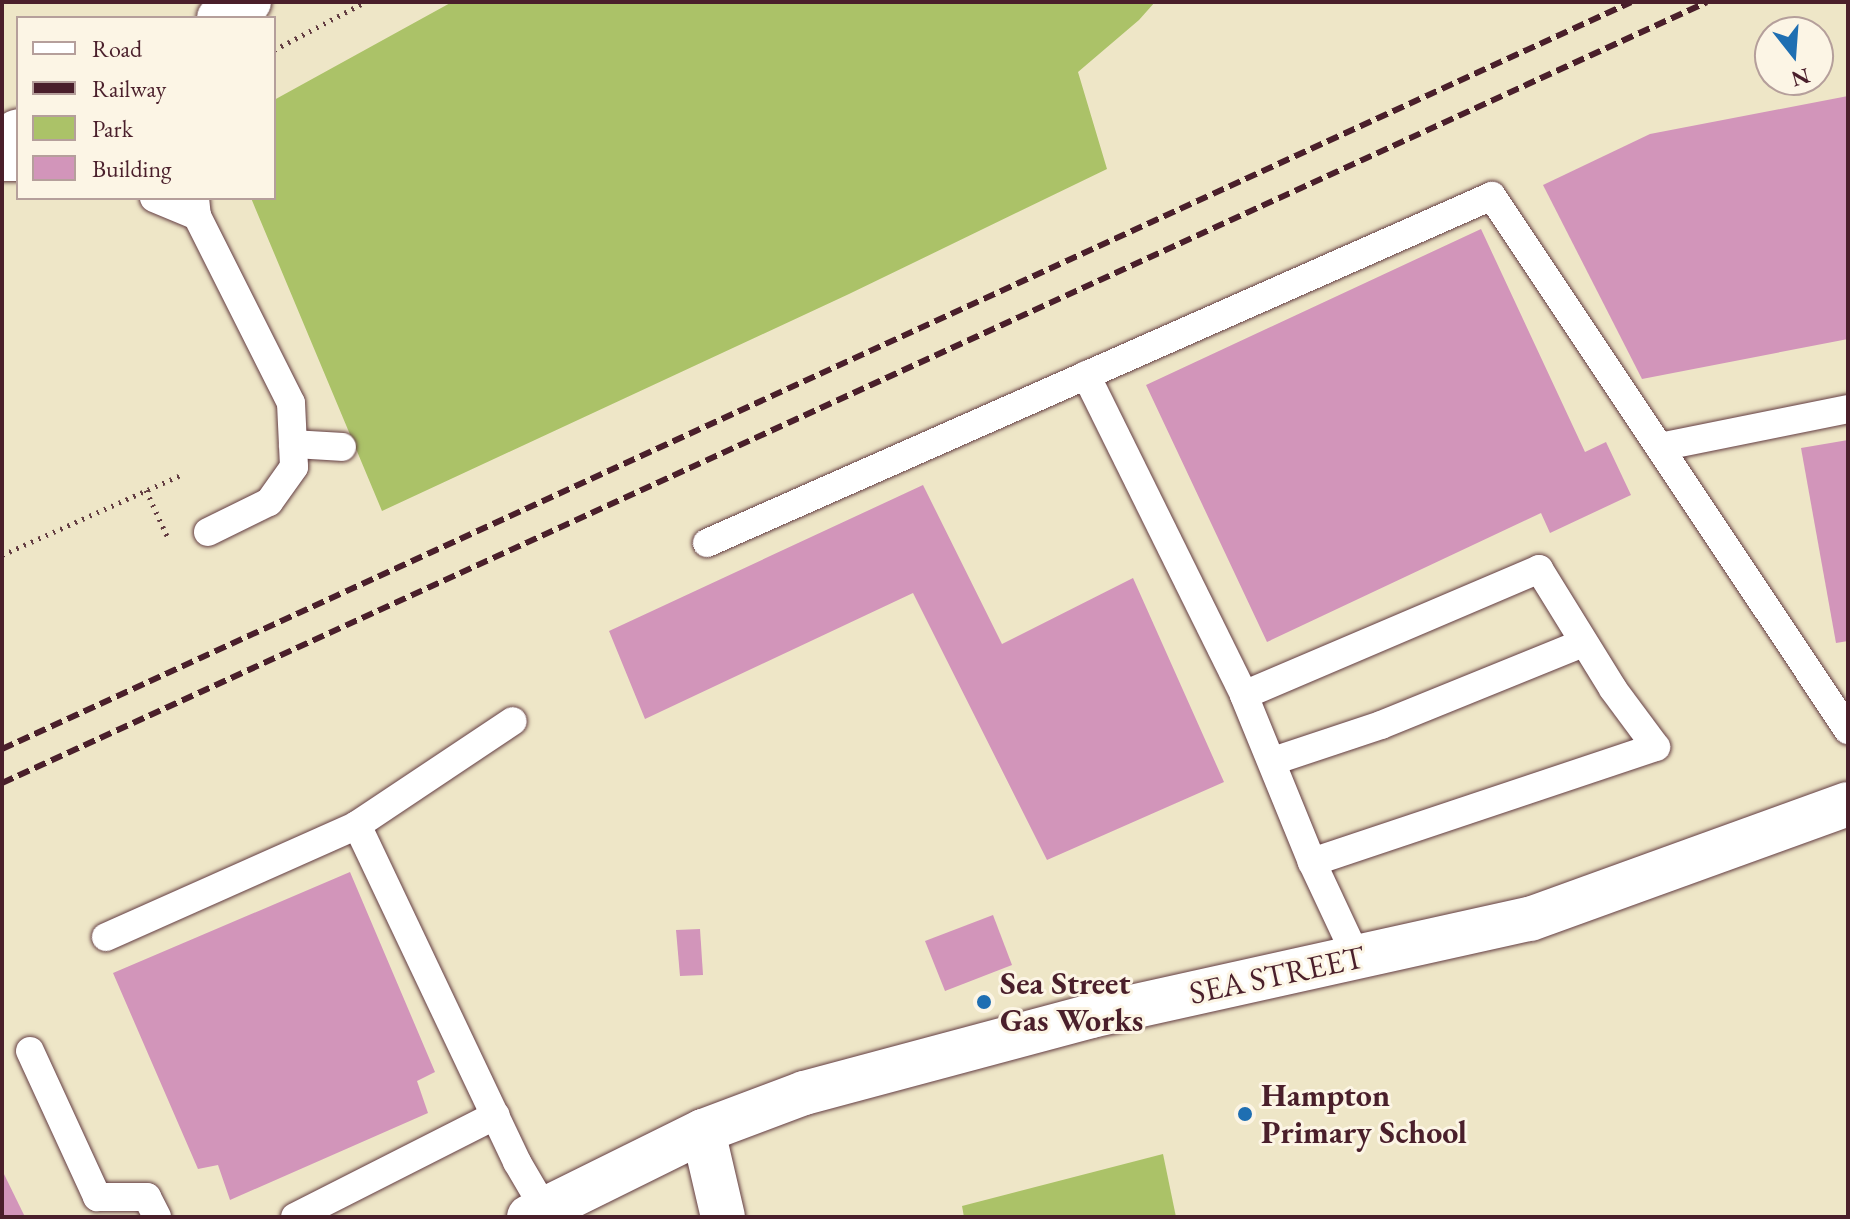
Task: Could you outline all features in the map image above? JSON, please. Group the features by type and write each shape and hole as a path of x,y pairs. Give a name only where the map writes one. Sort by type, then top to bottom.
{"main road":[{"path":"223,16 249,2"},
{"name":"SEA STREET","path":"537,1212 703,1131 804,1093 1091,1016 1530,919 1848,804"},
{"path":"703,1131 723,1217"}],"lane":[{"path":"707,543 1492,196 1843,715"},
{"path":"163,200 196,207 291,403 294,467 269,502 208,532"},
{"path":"1086,375 1244,695 1312,862 1357,958"},
{"path":"1660,447 1848,409"},
{"path":"293,444 342,447"},
{"path":"1244,695 1539,569 1583,643 1656,747 1312,862"},
{"path":"1273,761 1381,725 1583,643"},
{"path":"106,937 357,825 513,721"},
{"path":"357,825 496,1115 537,1212"},
{"path":"30,1051 97,1197 147,1197 157,1217"},
{"path":"295,1217 496,1115"}],"path":[{"path":"276,49 365,2"},
{"path":"2,555 181,475"},
{"path":"146,490 173,549"}],"green space":[{"path":"452,2 1155,2 1139,20 1078,72 1107,169 849,294 382,511 252,200 276,200 276,99"},
{"path":"1163,1154 1176,1217 964,1217 962,1206"}],"building":[{"path":"1848,96 1848,339 1642,379 1543,185 1650,134"},
{"path":"1481,229 1585,452 1606,442 1631,495 1550,533 1541,513 1267,642 1146,385"},
{"path":"1848,440 1848,641 1836,643 1801,448"},
{"path":"923,485 1002,644 1133,578 1224,782 1047,860 913,593 645,719 609,631"},
{"path":"350,872 435,1072 417,1081 428,1113 230,1200 218,1165 198,1169 113,973"},
{"path":"993,915 1012,965 945,991 925,941"},
{"path":"700,929 703,975 680,976 676,930"},
{"path":"2,1170 25,1217 2,1217"}],"railway":[{"path":"2,749 1631,2"},
{"path":"2,783 1707,2"}],"place":[{"name":"Sea Street Gas Works","path":"984,1002"},
{"name":"Hampton Primary School","path":"1245,1114"}]}
